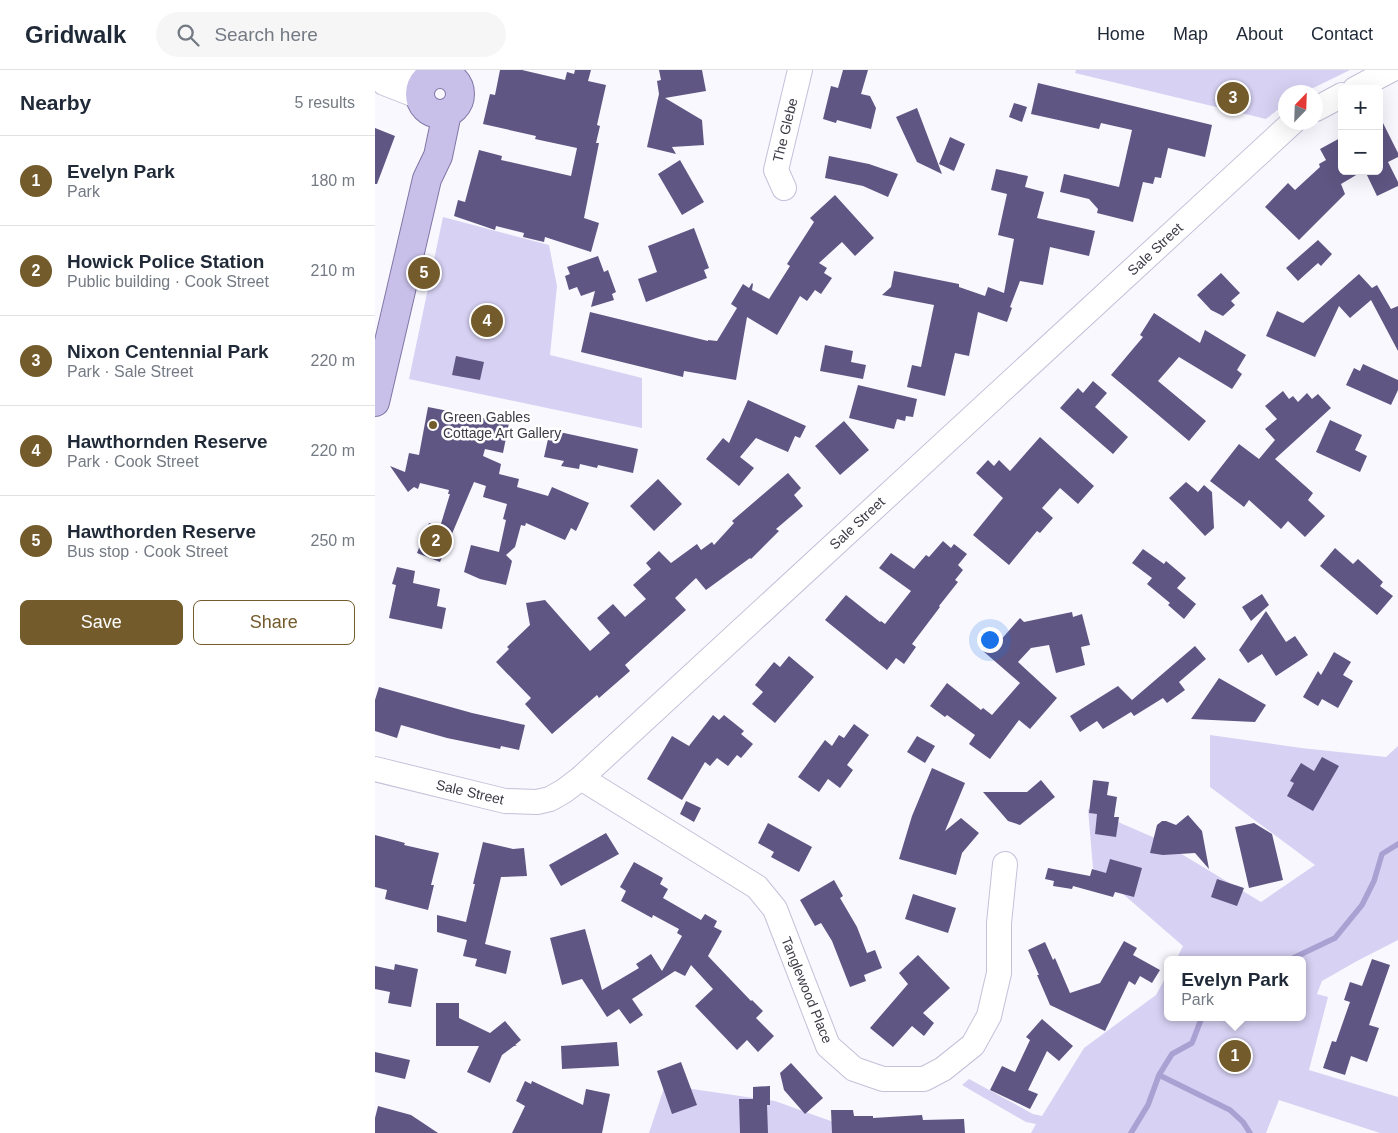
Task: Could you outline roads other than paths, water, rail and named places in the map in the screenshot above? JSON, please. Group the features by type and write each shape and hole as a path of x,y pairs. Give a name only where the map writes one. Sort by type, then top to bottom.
{"main road":[{"path":"375,402 427,179 425,153 440,87"}],"street":[{"name":"The Glebe","path":"784,188 776,170 800,70"},
{"path":"1363,85 1391,70"},
{"path":"375,78 440,87"},
{"path":"1323,105 1338,98"},
{"name":"Sale Street","path":"375,769 505,801 537,802 550,799 564,791 581,778 1284,130"},
{"name":"Tanglewood Place","path":"581,778 757,888 775,910 828,1046 854,1069 883,1079 924,1079 943,1069 973,1045 989,1016 999,973 999,923 1005,864"}],"waterway":[{"path":"1297,956 1335,938 1362,905 1374,881 1382,854 1398,844"},
{"path":"1131,1133 1148,1105 1159,1075 1172,1054 1192,1043 1200,1021"},
{"path":"1159,1075 1230,1110 1243,1122 1250,1133"}],"place":[{"name":"Nixon Centennial Park","path":"1233,98"},
{"name":"Hawthorden Reserve","path":"424,273"},
{"name":"Hawthornden Reserve","path":"487,321"},
{"name":"Green Gables Cottage Art Gallery","path":"433,425"},
{"name":"Howick Police Station","path":"436,541"},
{"name":"Evelyn Park","path":"1235,1056"}]}
